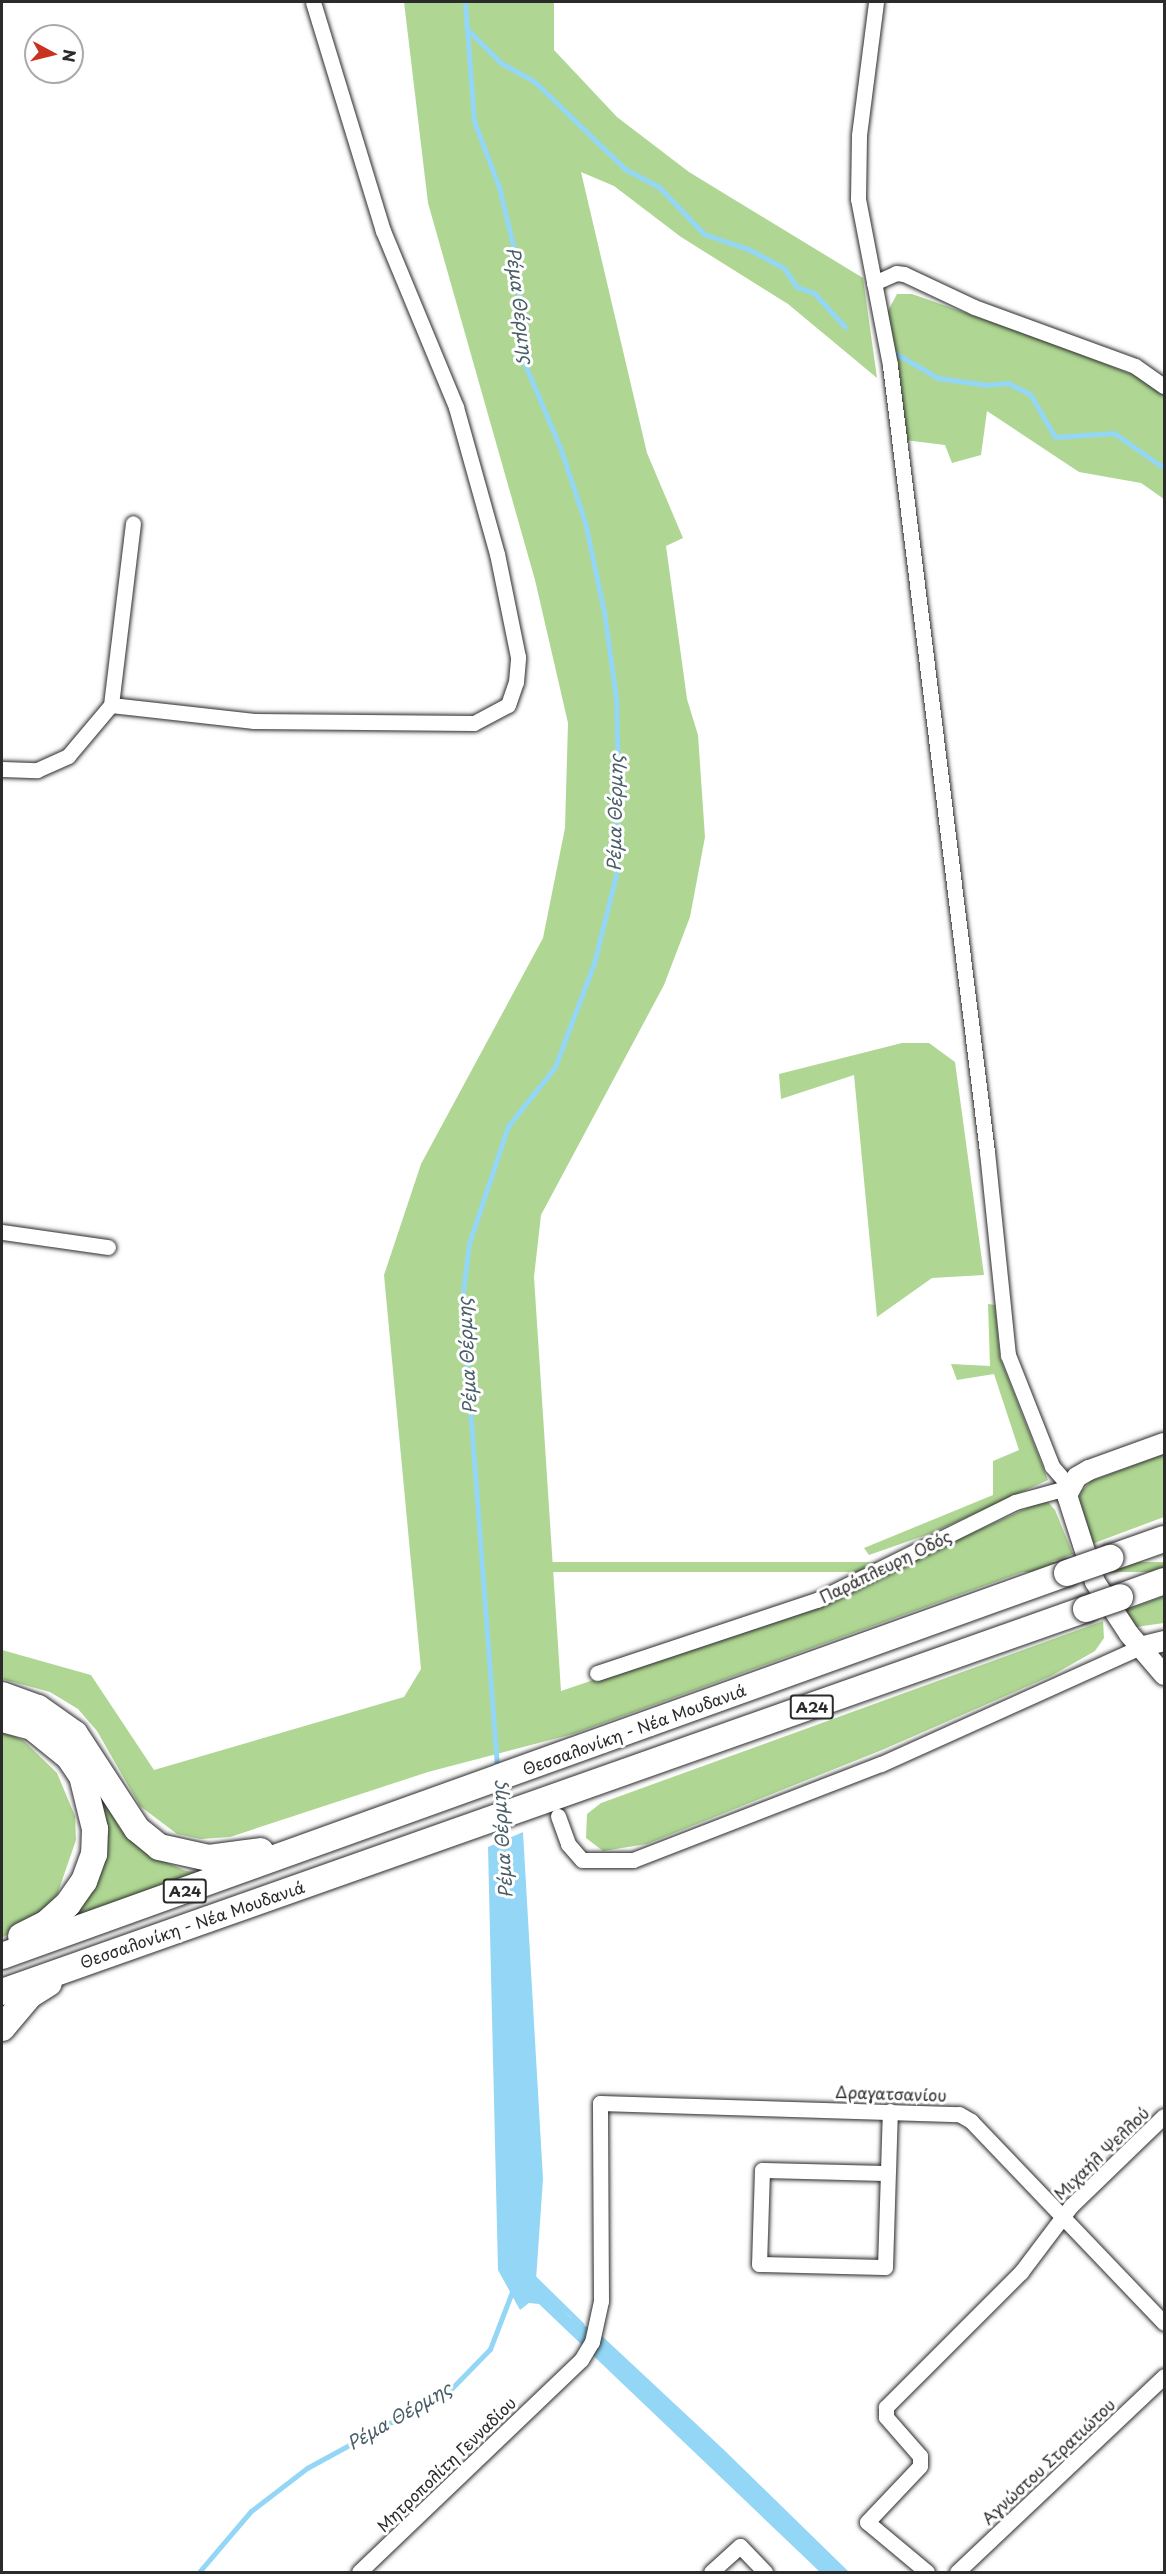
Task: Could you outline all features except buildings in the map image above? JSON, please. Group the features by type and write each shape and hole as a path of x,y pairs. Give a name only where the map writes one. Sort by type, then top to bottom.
{"highway":[{"name":"Θεσσαλονίκη - Νέα Μουδανιά","path":"2,1956 1164,1539"},
{"name":"Θεσσαλονίκη - Νέα Μουδανιά","path":"2,1992 102,1954 467,1829 548,1810 1164,1581"},
{"path":"2,1695 38,1707 75,1734 137,1829 159,1847 195,1857 223,1858 369,1826"},
{"path":"2,1719 32,1727 69,1757 82,1776 95,1829 94,1854 84,1881 68,1904 47,1923 2,1946"},
{"path":"2,2028 30,1995 102,1954"}],"street":[{"path":"111,705 254,721 474,723 508,705 516,682 518,657 497,554 456,407 383,231 313,2"},
{"path":"876,2 858,168 861,229 890,365 987,1152 1008,1355 1052,1466 1070,1487 1068,1508 1095,1582 1140,1647 1164,1675"},
{"path":"874,283 896,273 904,274 974,308 1135,366 1164,386"},
{"path":"2,769 37,770 68,756 111,705 133,523"},
{"path":"2,1232 108,1247"},
{"name":"Παράπλευρη Οδός","path":"597,1673 817,1600 1015,1502 1070,1487 1089,1470 1164,1443"},
{"path":"548,1810 568,1844 582,1860 633,1860 881,1764 1140,1647 1164,1641"},
{"name":"Δραγατσανίου","path":"581,2360 592,2342 599,2320 600,2103 952,2113 967,2118 1063,2215 1164,2323"},
{"path":"887,2174 762,2170 759,2264 885,2267 890,2111"},
{"name":"Μιχαήλ Ψελλού","path":"927,2572 867,2522 920,2466 920,2456 886,2417 886,2407 1021,2272 1063,2215 1164,2116"},
{"name":"Μητροπολίτη Γενναδίου","path":"363,2571 581,2360"},
{"name":"Αγνώστου Στρατιώτου","path":"957,2572 1164,2376"},
{"path":"711,2572 740,2546 765,2572"}],"green space":[{"path":"404,2 554,2 554,50 617,117 689,172 863,278 877,378 788,304 681,237 614,186 581,172 647,453 683,538 666,546 687,699 698,735 705,837 690,917 664,985 541,1215 534,1277 561,1691 812,1606 1036,1504 1048,1502 1055,1510 1073,1554 573,1734 428,1772 230,1837 201,1839 177,1834 140,1806 97,1731 78,1709 50,1692 2,1679 2,1650 91,1675 154,1770 404,1697 421,1669 384,1275 421,1164 543,938 565,828 568,723 535,580 428,203"},
{"path":"897,294 912,294 1057,345 1141,378 1163,393 1164,499 1141,483 1079,472 987,411 981,455 952,463 945,445 904,440 881,324"},
{"path":"902,1043 929,1043 955,1062 984,1275 932,1278 877,1317 854,1075 781,1099 779,1074"},
{"path":"988,1304 995,1305 1000,1358 1048,1480 932,1533 869,1555 864,1548 993,1495 993,1461 1019,1450 994,1374 957,1380 951,1364 990,1366"},
{"path":"1164,1454 1164,1517 1089,1545 1078,1504 1081,1492 1091,1481"},
{"path":"481,1562 1164,1562 1164,1572 481,1572"},
{"path":"1164,1596 1164,1623 1136,1627 1119,1613"},
{"path":"1103,1621 1104,1638 1095,1651 1051,1676 882,1750 647,1844 603,1851 586,1838 587,1814 601,1803"},
{"path":"2,1731 24,1741 57,1773 75,1816 76,1840 57,1895 40,1914 2,1938"},
{"path":"91,1772 150,1855 186,1871 206,1873 66,1924 78,1909"}],"water":[{"path":"523,1832 543,2179 536,2280 570,2317 602,2336 723,2449 849,2572 820,2572 539,2304 529,2303 520,2310 498,2270 488,1847"}],"waterway":[{"name":"Ρέμα Θέρμης","path":"465,2 474,121 499,187 517,262 523,360 560,447 585,522 604,612 616,699 618,778 616,875 594,963 555,1067 508,1126 469,1243 462,1301 497,1769"},
{"path":"466,28 501,63 534,81 625,169 660,188 704,234 748,249 784,268 797,287 814,293 845,327"},
{"path":"895,353 938,378 986,385 1008,383 1030,394 1055,437 1114,433 1164,468"},
{"name":"Ρέμα Θέρμης","path":"498,1784 500,1808"},
{"name":"Ρέμα Θέρμης","path":"501,1823 502,1847"},
{"path":"532,2276 581,2324"},
{"name":"Ρέμα Θέρμης","path":"199,2572 251,2511 307,2468 450,2390 490,2349 513,2289"}]}
